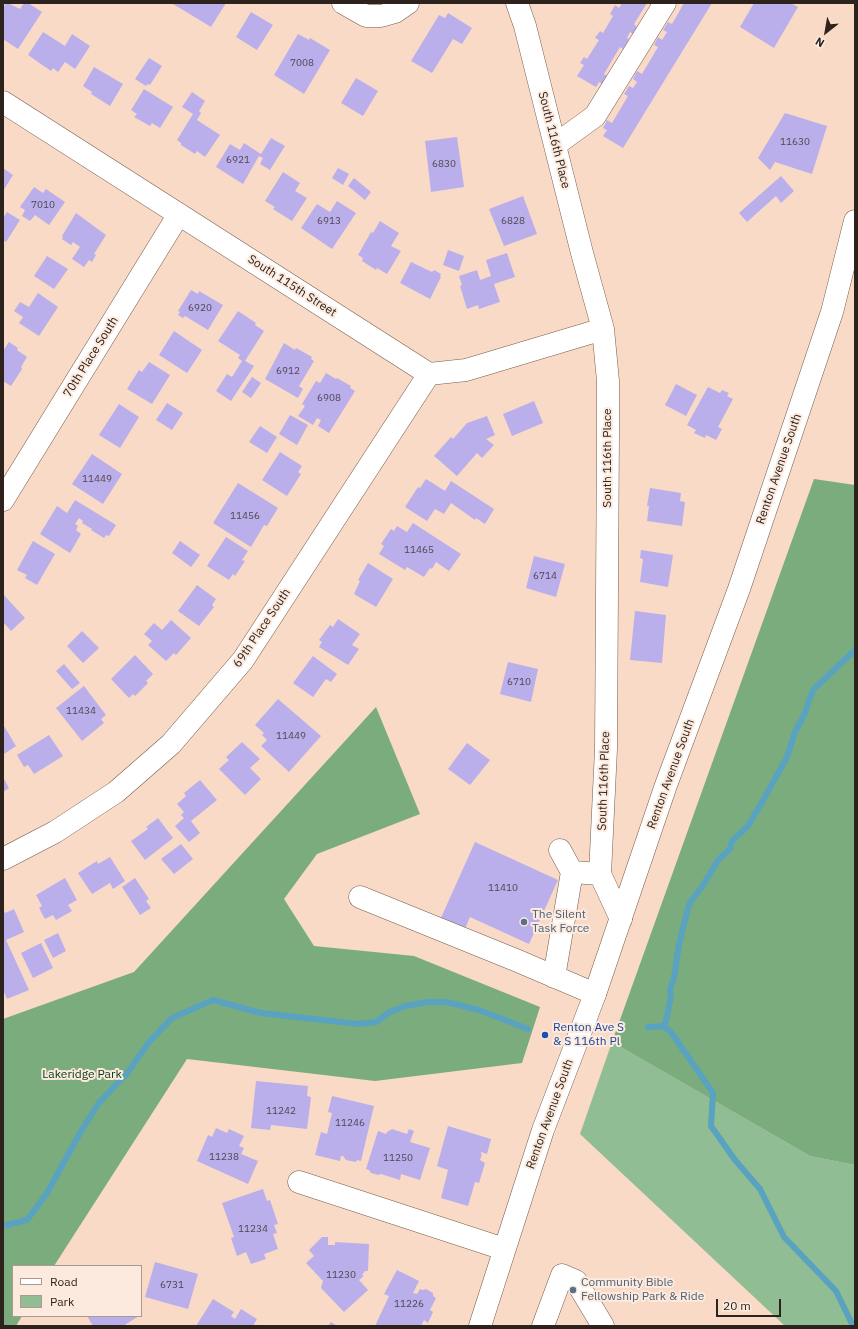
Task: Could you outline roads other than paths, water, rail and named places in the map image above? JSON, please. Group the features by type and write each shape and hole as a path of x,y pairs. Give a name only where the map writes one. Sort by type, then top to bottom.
{"street":[{"path":"343,3 366,16 381,16 395,12 408,3"},
{"name":"South 116th Place","path":"517,3 525,26 582,253 603,329 608,381 608,433 606,749 600,874 621,919"},
{"path":"555,145 595,116 665,3"},
{"name":"South 115th Street","path":"3,102 429,374"},
{"name":"70th Place South","path":"3,500 179,214"},
{"name":"Renton Avenue South","path":"480,1326 542,1130 595,994 666,785 739,589 830,319 855,221"},
{"path":"429,374 466,370 603,329"},
{"name":"69th Place South","path":"3,859 55,832 116,792 171,744 243,660 429,374"},
{"path":"554,977 572,872 560,850"},
{"path":"572,872 600,874"},
{"path":"360,897 595,994"},
{"path":"299,1182 504,1249"},
{"path":"543,1326 562,1275 576,1281 602,1326"}],"waterway":[{"path":"663,1026 666,1021 671,997 670,989 674,978 679,944 689,904 702,887 718,860 730,849 732,841 748,826 761,804 787,757 795,732 806,711 814,689 855,650"},
{"path":"3,1226 27,1220 47,1193 98,1104 128,1072 149,1042 172,1018 213,1000 261,1013 358,1024 376,1022 390,1012 405,1006 428,1002 446,1002 479,1010 528,1029"},
{"path":"648,1027 663,1026 671,1032 713,1093 711,1126 735,1160 760,1189 784,1237 836,1291 853,1326"}],"place":[{"name":"The Silent Task Force","path":"524,922"},
{"name":"Renton Ave S & S 116th Pl","path":"545,1035"},
{"name":"Community Bible Fellowship Park & Ride","path":"573,1290"}],"park label":[{"name":"Lakeridge Park","path":"82,1075"}]}
